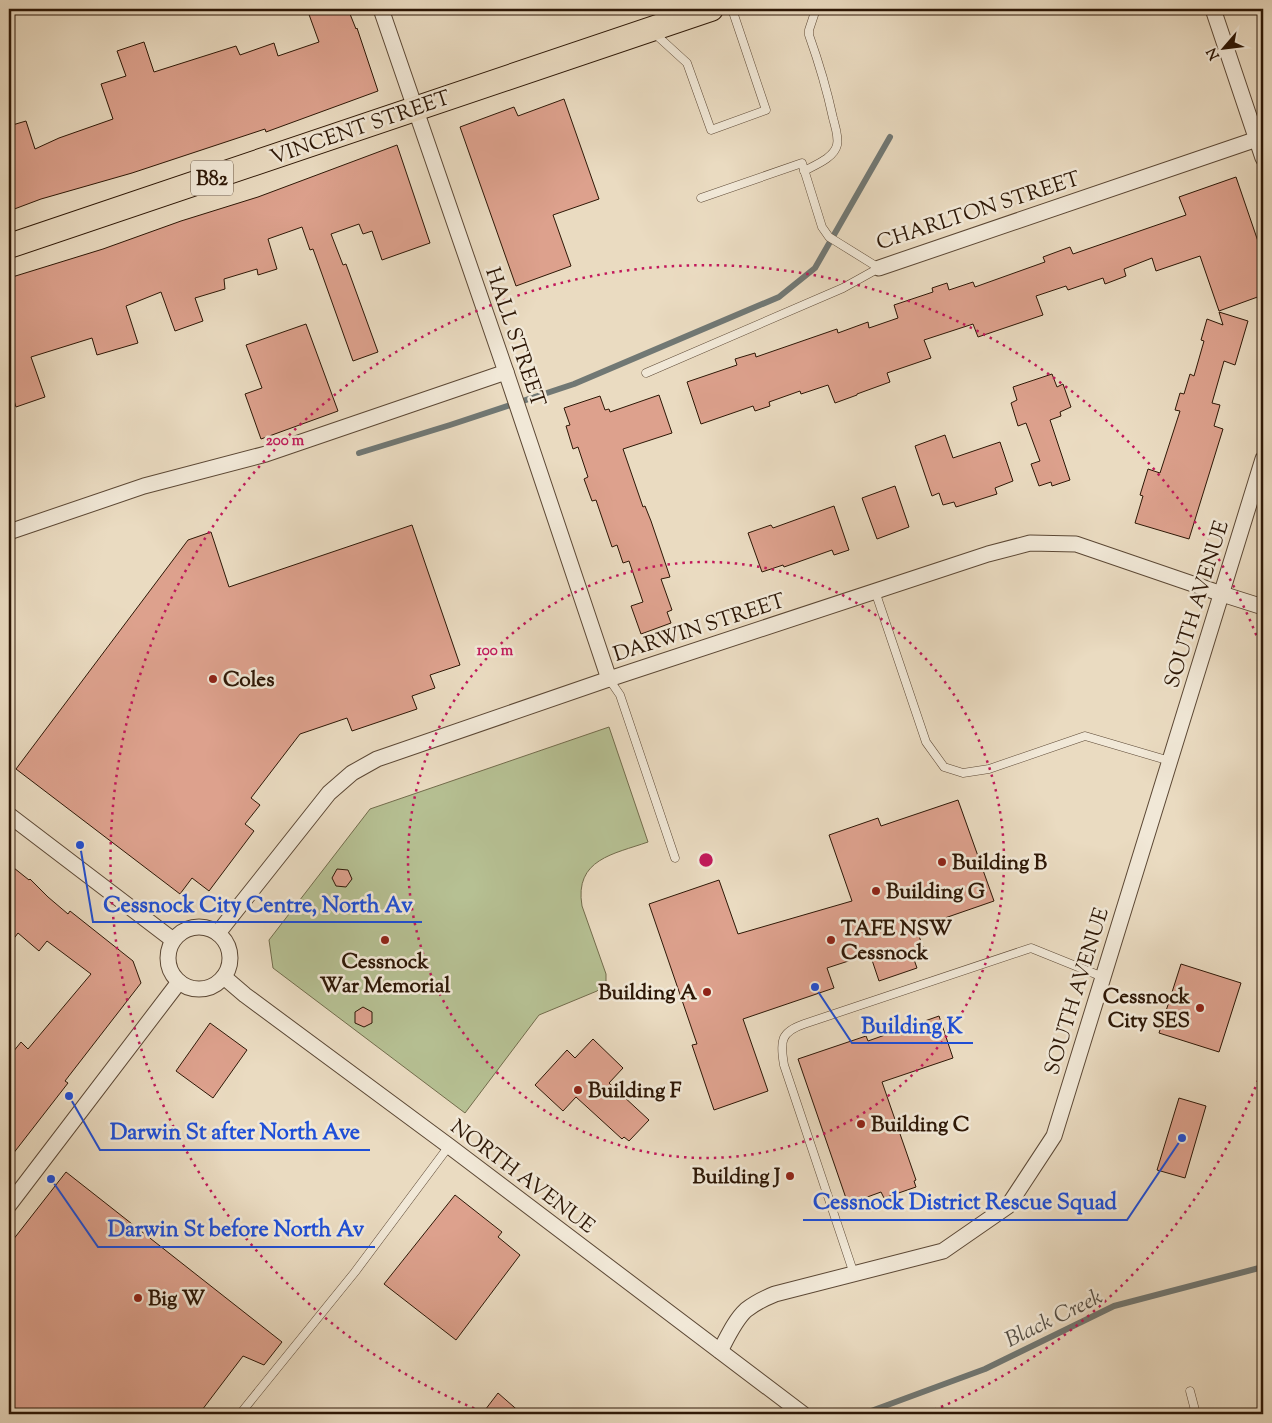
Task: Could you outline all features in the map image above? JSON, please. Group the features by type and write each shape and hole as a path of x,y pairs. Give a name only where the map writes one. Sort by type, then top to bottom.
{"main road":[{"name":"VINCENT STREET","path":"9,246 711,9"}],"street":[{"name":"HALL STREET","path":"381,9 609,679"},
{"path":"1213,9 1260,138 1263,158"},
{"name":"CHARLTON STREET","path":"879,268 1260,138"},
{"path":"9,532 144,486 266,454 506,372"},
{"name":"SOUTH AVENUE","path":"720,1351 746,1310 759,1301 775,1294 943,1251 1008,1206 1054,1136 1263,459"},
{"name":"DARWIN STREET","path":"218,933 329,793 352,773 377,759 609,679 988,554 1030,543 1076,544 1222,594 1263,606"},
{"path":"9,815 173,940"},
{"path":"204,927 218,933 224,938 230,954 228,970 224,977 210,987 202,989 194,989 179,982 168,962 173,940 190,928 204,927"},
{"name":"NORTH AVENUE","path":"224,977 245,995 449,1146 800,1412"},
{"path":"9,1205 179,982"}],"lane":[{"path":"650,29 687,63 711,130 766,110 732,9"},
{"path":"701,198 802,163 804,171 827,158 834,151 837,144 837,135 826,85 809,35 816,9"},
{"name":"CHARLTON STREET","path":"804,171 822,228 828,237 879,268"},
{"path":"646,373 843,288 879,268"},
{"path":"875,591 926,742 944,767 963,773 989,769 1085,736 1170,761"},
{"path":"609,679 620,695 675,858"},
{"path":"854,1274 784,1065 781,1051 784,1036 793,1028 804,1024 1031,948 1103,977"},
{"path":"240,1414 355,1272 449,1146"},
{"path":"1190,1391 1196,1414"}],"green space":[{"path":"609,727 648,842 622,850 599,861 590,868 584,878 581,890 582,906 606,974 606,982 597,991 539,1015 465,1113 273,968 269,940 370,809"}],"building":[{"path":"307,9 348,9 357,28 378,91 266,132 265,129 132,173 41,199 9,211 9,126 26,121 35,149 59,138 113,119 101,84 126,76 117,51 144,42 154,72 236,46 240,55 274,43 278,56 319,42"},
{"path":"564,99 599,199 553,215 571,266 516,286 460,127 514,107 518,116"},
{"path":"397,145 430,243 382,260 372,231 363,234 359,224 331,234 343,265 346,264 378,352 353,361 313,249 310,250 302,227 268,239 277,269 258,275 257,269 224,279 225,289 195,298 203,321 175,331 161,292 126,306 138,343 97,355 92,338 31,357 45,397 16,407 9,384 9,278 103,249 181,221 258,197"},
{"path":"1236,177 1263,256 1263,295 1219,311 1200,256 1156,271 1152,258 1124,269 1126,276 1105,284 1103,278 1068,290 1066,286 1036,296 1043,315 978,337 973,324 924,340 931,358 887,373 890,382 857,395 835,403 828,385 801,394 800,391 769,402 770,406 755,411 753,406 701,424 687,382 737,365 735,359 755,353 756,357 837,329 838,333 868,322 869,328 898,318 894,305 933,292 932,288 947,283 949,290 973,282 975,287 1045,262 1043,257 1070,247 1073,254 1186,215 1179,197"},
{"path":"1219,312 1248,321 1235,365 1224,361 1212,403 1220,405 1214,426 1223,429 1189,539 1135,523 1143,496 1140,495 1148,469 1160,473 1180,411 1175,410 1180,393 1184,394 1190,374 1194,376 1204,341 1201,340 1207,319 1223,325"},
{"path":"306,324 338,411 261,439 245,394 262,388 246,345"},
{"path":"1052,374 1057,387 1063,384 1071,407 1060,412 1061,416 1050,420 1070,480 1052,486 1051,482 1039,486 1031,464 1040,461 1026,423 1018,426 1011,403 1017,400 1013,387"},
{"path":"659,395 672,433 623,449 670,577 661,579 672,610 667,612 671,623 641,634 631,606 643,602 629,561 623,563 617,545 612,547 596,500 592,501 584,479 588,477 578,447 573,449 566,426 570,425 564,408 600,396 605,410 609,409 610,412"},
{"path":"945,435 953,458 1000,442 1013,481 995,488 997,494 956,507 954,502 943,505 939,493 932,496 915,446"},
{"path":"895,486 909,527 877,539 862,498"},
{"path":"834,506 849,550 834,555 832,550 784,567 783,565 762,572 748,533 771,525 773,528"},
{"path":"412,525 460,665 430,675 435,688 412,696 417,709 352,731 347,718 300,734 251,798 260,805 245,824 254,831 209,891 192,878 180,894 16,769 188,540 211,532 229,587"},
{"path":"958,800 994,901 916,928 923,947 911,951 917,968 879,981 870,954 827,968 834,988 743,1019 768,1091 714,1110 692,1045 697,1044 649,904 719,880 738,934 852,901 829,835 878,818 881,826"},
{"path":"9,864 30,879 68,914 70,911 133,961 141,983 65,1081 68,1083 9,1159 9,1057 21,1042 28,1049 91,974 47,941 39,951 18,933 9,945"},
{"path":"337,869 348,870 352,879 346,887 336,886 332,878"},
{"name":"Cessnock City SES","path":"1181,964 1241,983 1219,1052 1159,1033"},
{"path":"363,1007 372,1012 372,1023 364,1027 355,1023 355,1012"},
{"name":"Building C","path":"939,1016 953,1058 882,1082 916,1180 914,1181 916,1187 884,1198 881,1192 848,1204 798,1059 866,1036 868,1041"},
{"path":"210,1023 247,1050 213,1098 176,1071"},
{"name":"Building F","path":"593,1039 623,1068 609,1083 649,1120 629,1141 624,1137 622,1139 576,1097 563,1111 535,1085 567,1050 575,1058"},
{"path":"1179,1098 1206,1106 1185,1178 1157,1170"},
{"path":"66,1172 282,1342 264,1365 243,1356 199,1414 9,1414 9,1245"},
{"path":"455,1195 502,1232 498,1237 520,1255 456,1340 384,1284"},
{"path":"498,1393 522,1414 482,1414"}],"waterway":[{"path":"359,453 574,384 779,297 815,268 890,137"},
{"name":"Black Creek","path":"863,1414 985,1369 1114,1306 1263,1267"}],"place":[{"name":"Coles","path":"213,679"},
{"name":"Cessnock City Centre, North Av","path":"80,845"},
{"name":"Building B","path":"942,862"},
{"name":"Building G","path":"876,891"},
{"name":"Cessnock War Memorial","path":"385,940"},
{"name":"TAFE NSW Cessnock","path":"831,940"},
{"name":"Building K","path":"815,987"},
{"name":"Building A","path":"707,992"},
{"name":"Cessnock City SES","path":"1200,1008"},
{"name":"Building F","path":"578,1090"},
{"name":"Darwin St after North Ave","path":"69,1096"},
{"name":"Building C","path":"861,1124"},
{"name":"Cessnock District Rescue Squad","path":"1182,1138"},
{"name":"Building J","path":"790,1176"},
{"name":"Darwin St before North Av","path":"51,1179"},
{"name":"Big W","path":"138,1298"}]}
